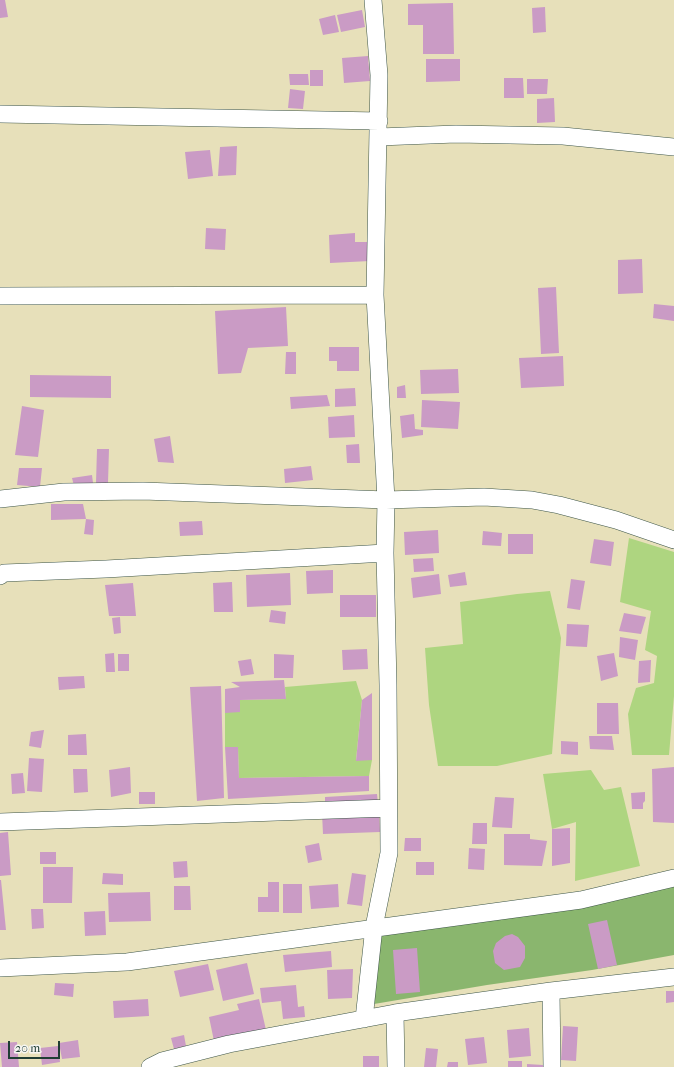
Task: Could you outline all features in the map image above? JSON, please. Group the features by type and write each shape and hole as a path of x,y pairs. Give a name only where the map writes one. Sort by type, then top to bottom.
{"street":[{"path":"364,1019 374,927 389,853 388,685 385,553 386,500 375,294 380,75 373,0"},
{"path":"0,114 378,129 456,134 564,136 674,147"},
{"path":"0,296 375,294"},
{"path":"0,499 64,492 143,491 386,500 484,497 532,500 559,505 616,520 674,540"},
{"path":"0,576 4,573 106,569 385,553"},
{"path":"0,822 388,808"},
{"path":"0,968 127,962 374,927 581,900 674,878"},
{"path":"150,1067 162,1061 229,1044 395,1013 551,991 674,977"},
{"path":"551,991 552,1067"},
{"path":"395,1013 396,1067"}],"green space":[{"path":"629,538 674,552 674,696 669,755 632,755 628,714 636,688 654,683 657,656 645,650 651,611 620,602"},
{"path":"550,591 561,638 552,754 497,766 438,766 429,705 425,648 463,644 460,602"},
{"path":"356,681 362,700 356,760 372,760 369,776 239,778 238,748 225,747 225,713 240,700 286,699 285,687"},
{"path":"591,770 604,790 621,787 640,866 575,881 576,822 552,829 543,774"},
{"path":"674,884 674,955 592,970 487,985 374,1004 381,936"}],"building":[{"path":"0,0 5,0 8,17 0,18"},
{"path":"453,3 454,54 423,54 423,25 408,25 408,4"},
{"path":"545,7 546,32 533,33 532,8"},
{"path":"362,10 365,27 341,32 337,15"},
{"path":"335,15 339,32 323,35 319,19"},
{"path":"368,56 370,81 344,83 342,58"},
{"path":"426,59 460,59 460,81 426,82"},
{"path":"310,70 323,70 323,86 310,86"},
{"path":"289,74 308,74 309,85 290,85"},
{"path":"504,78 523,78 524,98 504,98"},
{"path":"527,79 548,79 547,94 527,94"},
{"path":"290,89 305,91 303,109 288,108"},
{"path":"554,98 555,122 537,123 537,99"},
{"path":"237,146 236,175 218,176 220,147"},
{"path":"210,150 213,176 188,179 185,152"},
{"path":"206,228 226,229 225,250 205,249"},
{"path":"355,233 355,242 369,242 370,261 330,263 329,235"},
{"path":"642,259 643,293 618,294 618,260"},
{"path":"556,287 559,353 541,354 538,288"},
{"path":"654,304 674,306 674,321 653,318"},
{"path":"286,307 288,346 248,348 241,373 218,374 215,311"},
{"path":"329,347 359,347 359,371 337,371 337,361 329,361"},
{"path":"286,352 296,352 296,374 285,374"},
{"path":"563,356 564,386 521,388 519,358"},
{"path":"458,369 459,393 421,394 420,370"},
{"path":"30,375 111,376 111,398 30,397"},
{"path":"405,385 406,398 397,398 397,387"},
{"path":"355,388 356,406 335,407 335,389"},
{"path":"327,395 330,406 291,409 290,397"},
{"path":"422,400 460,402 458,429 421,427"},
{"path":"22,406 44,410 38,457 15,455"},
{"path":"414,414 415,429 423,430 423,435 402,438 400,416"},
{"path":"354,415 355,437 329,438 328,417"},
{"path":"170,436 174,463 158,462 154,439"},
{"path":"359,444 360,463 347,463 346,445"},
{"path":"97,449 109,449 108,483 96,483"},
{"path":"311,466 313,480 285,483 284,469"},
{"path":"19,468 42,468 40,487 17,485"},
{"path":"92,475 93,483 74,486 72,478"},
{"path":"51,504 83,504 86,519 51,520"},
{"path":"86,519 94,520 93,535 84,534"},
{"path":"202,521 203,535 180,536 179,522"},
{"path":"438,530 439,553 405,555 404,532"},
{"path":"483,531 502,533 501,546 482,545"},
{"path":"508,534 533,534 533,554 508,554"},
{"path":"594,539 614,542 611,566 590,563"},
{"path":"433,558 434,571 414,572 413,559"},
{"path":"333,570 333,593 307,594 306,571"},
{"path":"465,572 467,585 450,587 448,575"},
{"path":"290,573 291,605 247,607 246,575"},
{"path":"439,574 441,594 413,598 411,578"},
{"path":"571,579 585,581 580,610 567,608"},
{"path":"232,582 233,612 214,612 213,583"},
{"path":"133,583 136,616 109,616 105,585"},
{"path":"340,595 376,595 376,617 340,617"},
{"path":"271,610 286,612 285,624 269,622"},
{"path":"624,613 646,617 641,634 619,631"},
{"path":"120,617 121,633 114,634 112,618"},
{"path":"567,624 589,625 587,647 566,646"},
{"path":"620,637 638,640 635,660 619,657"},
{"path":"367,649 368,669 343,670 342,650"},
{"path":"114,653 115,672 106,672 105,654"},
{"path":"614,653 618,676 601,681 597,656"},
{"path":"118,654 129,654 129,671 118,671"},
{"path":"274,654 294,655 293,678 274,678"},
{"path":"251,659 254,674 241,676 238,661"},
{"path":"651,660 650,682 638,683 639,661"},
{"path":"84,676 85,688 59,690 58,677"},
{"path":"284,680 286,699 240,700 240,712 225,713 225,689 240,687 231,682"},
{"path":"221,686 224,798 197,801 190,687"},
{"path":"372,693 372,760 356,761 362,700"},
{"path":"597,703 618,703 619,734 597,734"},
{"path":"44,730 41,748 29,746 31,732"},
{"path":"86,734 87,755 68,755 68,735"},
{"path":"589,736 612,736 614,750 590,749"},
{"path":"561,741 578,742 578,755 561,754"},
{"path":"225,747 238,747 239,778 369,776 369,791 228,799"},
{"path":"29,758 44,759 42,792 27,791"},
{"path":"130,767 131,793 111,797 109,770"},
{"path":"674,767 674,823 653,822 652,769"},
{"path":"73,769 87,769 88,792 74,793"},
{"path":"23,773 25,793 12,794 11,774"},
{"path":"139,792 155,792 155,804 139,804"},
{"path":"645,792 643,809 632,809 631,793"},
{"path":"377,794 378,804 325,806 325,797"},
{"path":"495,797 514,798 512,828 492,827"},
{"path":"379,811 380,832 323,834 322,813"},
{"path":"473,823 487,823 487,844 472,844"},
{"path":"570,828 570,863 552,866 552,829"},
{"path":"8,832 11,875 0,876 0,833"},
{"path":"504,834 530,834 530,839 547,841 542,866 504,865"},
{"path":"405,838 421,838 421,851 404,851"},
{"path":"319,843 322,860 308,863 305,846"},
{"path":"469,848 485,849 484,870 468,869"},
{"path":"40,852 56,852 56,864 40,864"},
{"path":"187,861 188,877 174,878 173,862"},
{"path":"416,862 434,862 434,875 416,875"},
{"path":"43,867 73,867 72,903 43,903"},
{"path":"103,873 123,874 123,885 102,884"},
{"path":"352,873 366,875 362,906 347,904"},
{"path":"1,880 6,930 0,930"},
{"path":"268,882 279,882 279,912 258,912 258,897 268,897"},
{"path":"283,884 302,884 302,913 283,913"},
{"path":"338,884 339,907 311,909 309,886"},
{"path":"174,886 190,886 191,910 174,910"},
{"path":"150,892 151,921 109,922 108,893"},
{"path":"31,909 43,909 44,928 32,929"},
{"path":"105,911 106,935 85,936 84,912"},
{"path":"607,920 617,965 598,969 588,924"},
{"path":"512,934 518,937 525,946 525,958 520,967 504,970 495,963 493,951 496,943 505,936"},
{"path":"417,948 420,992 396,994 393,950"},
{"path":"331,951 332,967 285,972 283,955"},
{"path":"247,963 254,994 223,1001 216,970"},
{"path":"208,964 214,990 180,997 174,971"},
{"path":"353,969 352,998 328,999 327,970"},
{"path":"55,983 74,984 73,997 54,995"},
{"path":"296,985 298,1007 304,1006 305,1017 283,1019 281,1001 262,1003 260,988"},
{"path":"666,991 674,991 674,1002 666,1003"},
{"path":"148,999 149,1016 114,1018 113,1001"},
{"path":"259,999 266,1030 214,1041 209,1017 239,1010 237,1004"},
{"path":"563,1026 578,1027 576,1061 561,1060"},
{"path":"529,1028 531,1056 509,1058 507,1030"},
{"path":"184,1035 186,1046 174,1049 171,1038"},
{"path":"484,1037 487,1063 468,1065 465,1039"},
{"path":"78,1040 80,1057 62,1059 59,1043"},
{"path":"17,1042 19,1067 2,1067 0,1043"},
{"path":"58,1046 60,1062 42,1065 40,1048"},
{"path":"426,1048 438,1049 436,1067 424,1067"},
{"path":"363,1056 379,1056 379,1067 363,1067"},
{"path":"508,1061 522,1061 522,1067 508,1067"},
{"path":"448,1062 458,1062 458,1067 447,1067"},
{"path":"527,1064 543,1065 543,1067 527,1067"}]}
